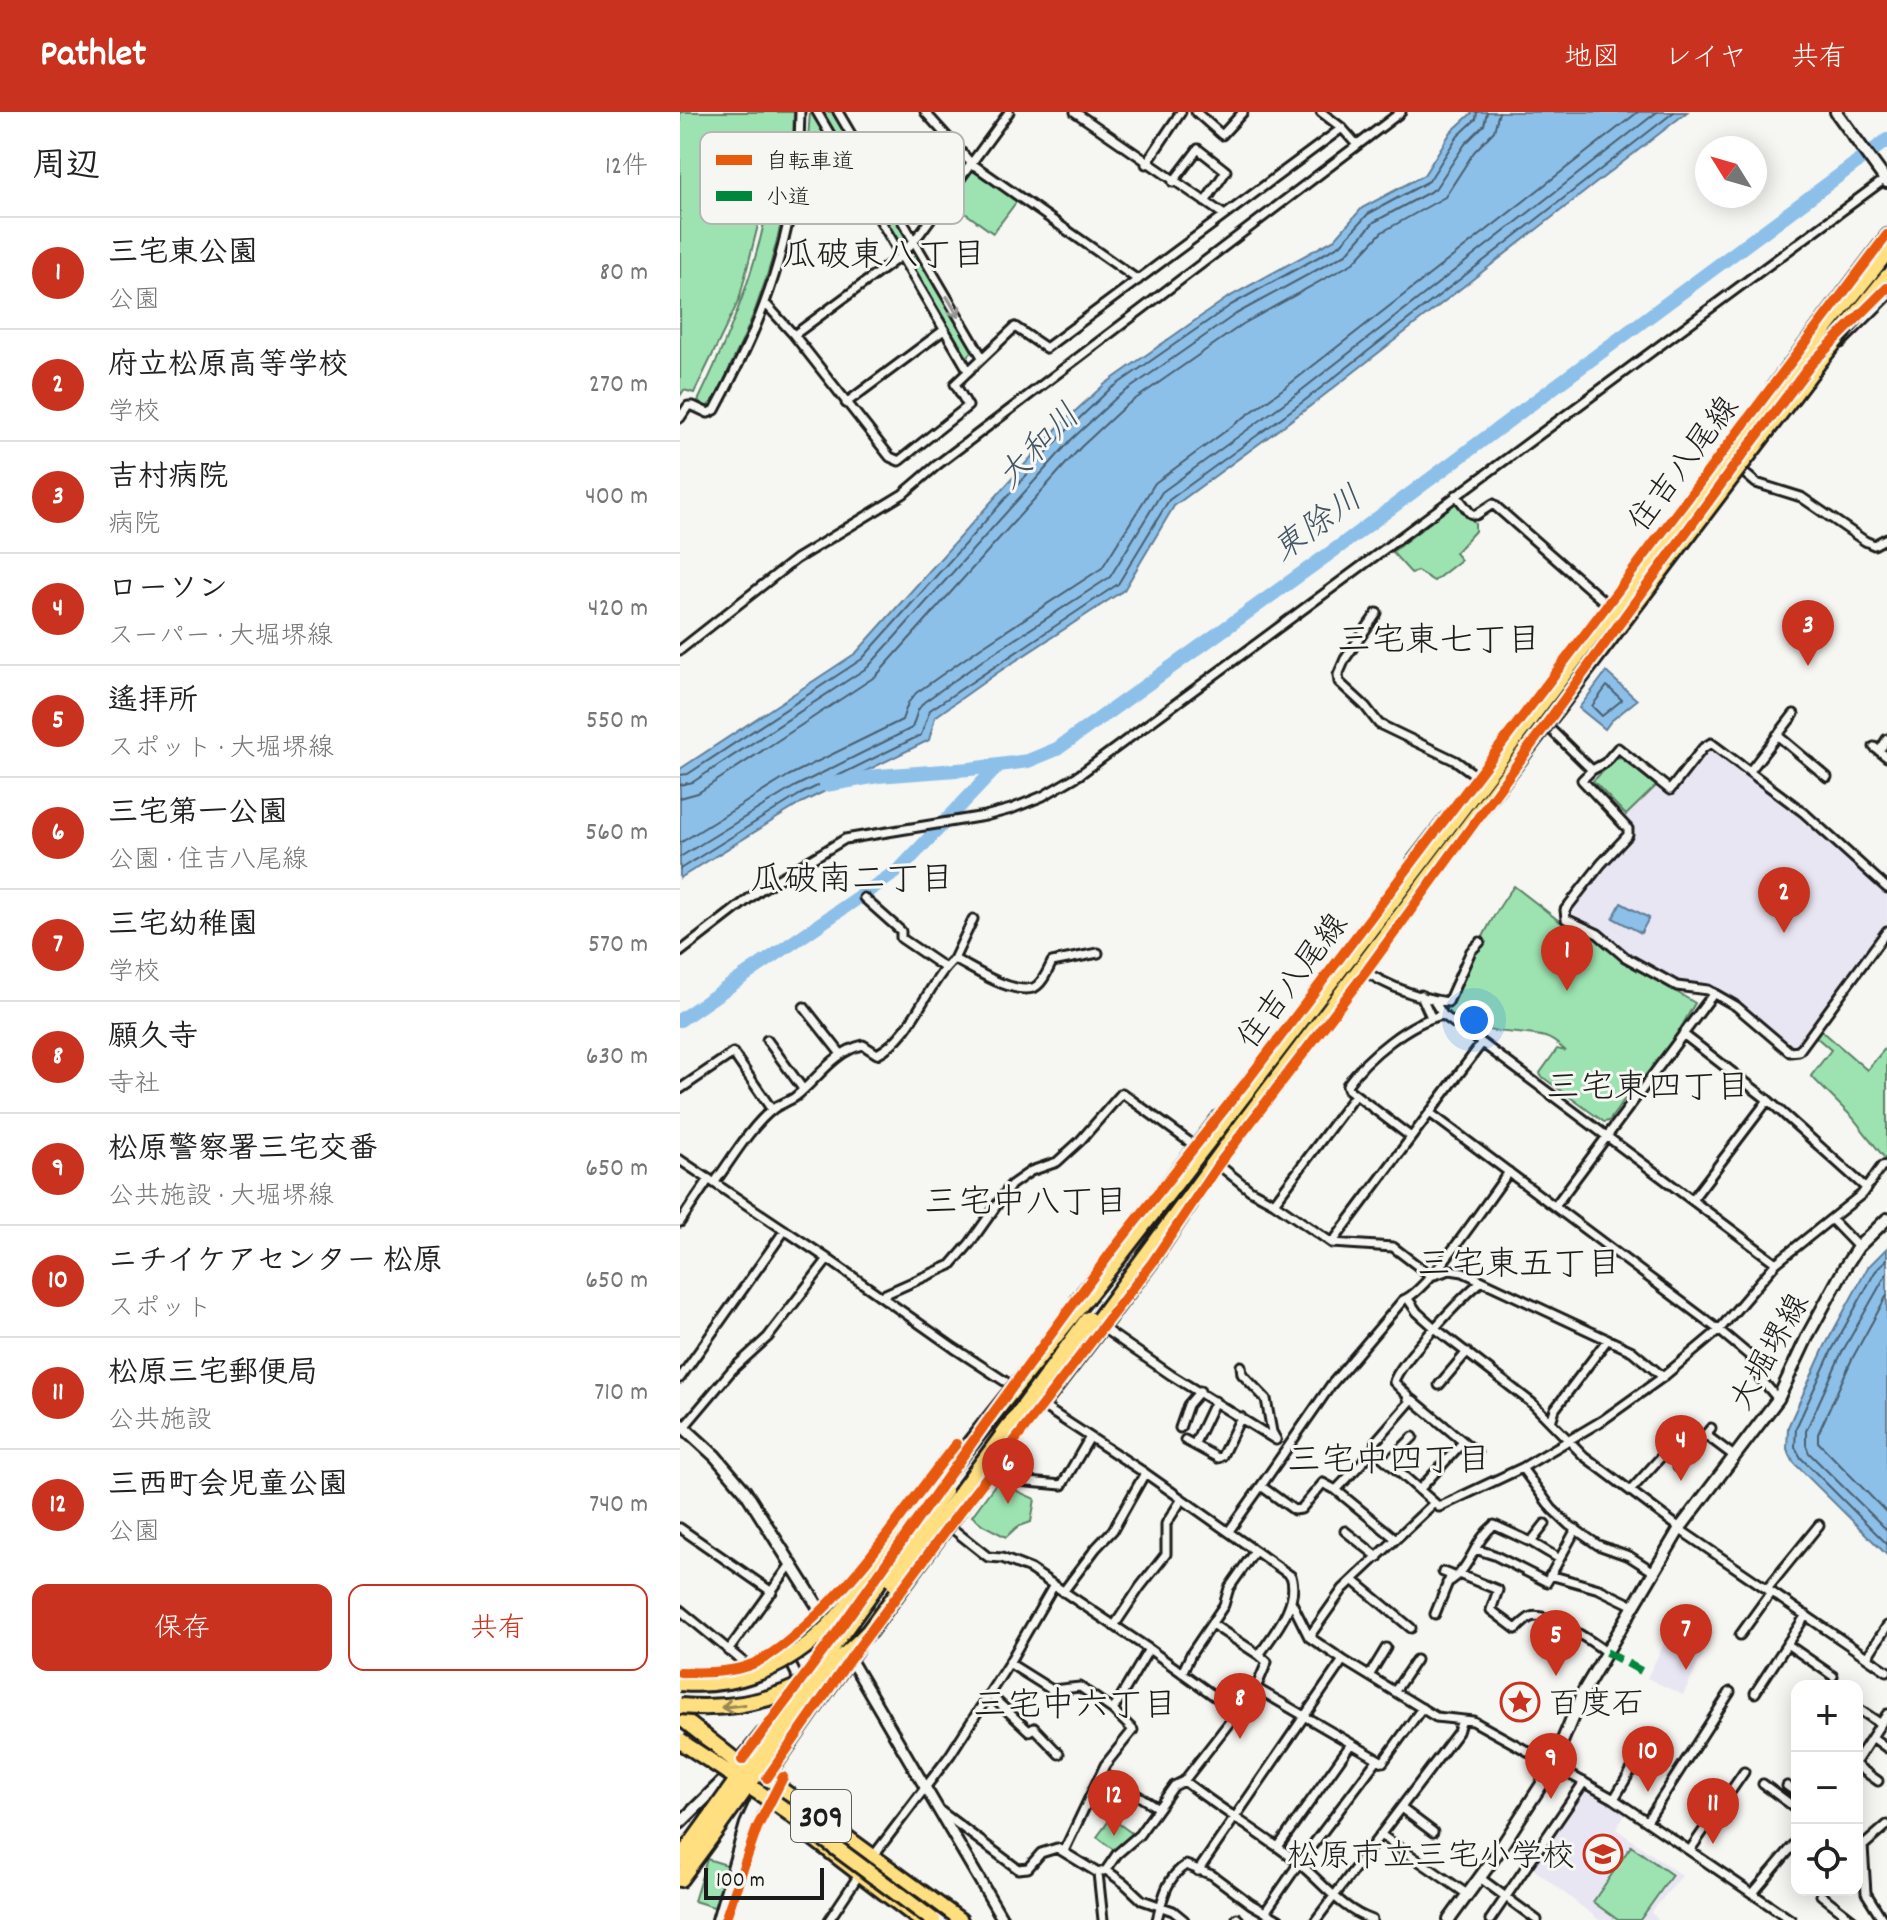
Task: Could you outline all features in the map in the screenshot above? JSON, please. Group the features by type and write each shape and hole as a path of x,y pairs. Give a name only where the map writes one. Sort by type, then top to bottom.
{"highway":[{"path":"680,1681 727,1682 765,1671 820,1635 852,1599 914,1513 1033,1367 1230,1115 1800,361 1886,253"},
{"path":"680,1706 736,1707 772,1698 809,1681 855,1646 883,1614 1242,1125 1821,359 1887,277"},
{"path":"680,1886 686,1860 1044,1376 1242,1125"},
{"path":"680,1842 840,1633 1033,1367"},
{"path":"680,1879 686,1860 840,1633"},
{"path":"680,1715 786,1801 945,1920"},
{"name":"309","path":"680,1715 961,1920"},
{"path":"680,1743 781,1807 933,1920"},
{"name":"309","path":"680,1743 726,1778 759,1798 919,1920"}],"main road":[{"path":"1836,112 1885,179"},
{"name":"住吉八尾線","path":"680,1823 742,1760 840,1633 1112,1251 1529,711 1887,235"},
{"name":"住吉八尾線","path":"718,1920 746,1824 767,1778 850,1659 1152,1263 1218,1165 1365,973 1812,363 1887,288"},
{"name":"大堀堺線","path":"1449,1920 1534,1797 1552,1765 1583,1692 1680,1528 1778,1399 1821,1310 1858,1247 1887,1219"},
{"path":"682,1427 715,1456 745,1491 840,1633 850,1659"}],"street":[{"path":"799,132 800,112"},
{"path":"817,112 829,132"},
{"path":"838,112 850,132"},
{"path":"843,120 849,112"},
{"path":"925,112 943,132"},
{"path":"964,172 1009,112"},
{"path":"1075,112 1146,164 1223,214"},
{"path":"1146,164 1181,112"},
{"path":"1196,112 1222,135 1243,112"},
{"path":"1321,112 1357,145"},
{"path":"680,650 796,559 903,494 1401,112"},
{"path":"765,303 890,457 899,461 968,406 955,384 1015,327 1046,348 1342,128"},
{"path":"1173,182 1198,149 1226,171 1205,202"},
{"path":"964,155 1138,280"},
{"path":"680,952 760,890 845,839 985,816 1033,800 1067,782 1885,179"},
{"path":"680,418 688,406 708,413 715,410 765,303 787,224"},
{"path":"883,224 968,370"},
{"path":"904,224 982,357"},
{"path":"794,335 902,255 926,224"},
{"path":"1812,363 1843,342 1887,297"},
{"path":"846,403 944,330"},
{"path":"1735,465 1756,483 1801,497 1865,541 1874,545 1887,538"},
{"path":"1456,495 1470,513 1476,515 1493,504 1608,605"},
{"path":"1377,613 1345,659 1338,675 1339,682 1379,724 1456,761 1478,777"},
{"path":"1529,711 1548,725 1592,770"},
{"path":"1750,771 1794,714"},
{"path":"1777,735 1827,777"},
{"path":"1887,888 1803,812 1711,743 1703,748 1670,790 1618,748 1605,763 1582,780 1628,829 1628,835 1565,910 1566,919 1598,934 1625,957 1677,986 1714,993 1736,1006 1790,1052 1799,1051 1887,931"},
{"path":"1881,744 1887,757"},
{"path":"864,898 901,931 901,938 945,968"},
{"path":"680,1222 772,1110 793,1099 852,1047 863,1045 877,1054 882,1052 905,1028 954,959 973,919"},
{"path":"1342,956 1365,973 1434,1001 1451,1003 1471,951 1480,942"},
{"path":"954,959 1010,986 1033,988 1040,983 1052,962 1098,953"},
{"path":"1555,1206 1714,993"},
{"path":"1421,995 1431,1017"},
{"path":"1434,1001 1443,1015 1776,1263"},
{"path":"804,1007 841,1054"},
{"path":"1411,1137 1355,1095 1347,1085 1359,1069 1392,1041 1431,1017 1443,1015"},
{"path":"1683,1034 1768,1100 1866,1188"},
{"path":"767,1040 803,1089"},
{"path":"1332,1243 1482,1043"},
{"path":"680,1089 733,1053 772,1110"},
{"path":"881,1296 951,1265 1011,1185 1031,1171 1057,1162 1122,1093 1250,1190 1332,1243 1393,1247 1431,1276"},
{"path":"1274,1203 1355,1095"},
{"path":"1692,1200 1768,1100"},
{"path":"1430,1113 1719,1330 1750,1356 1760,1378 1778,1399"},
{"path":"680,1160 1145,1473 1291,1576 1294,1586 1292,1603 1259,1655"},
{"path":"1374,1450 1439,1507 1522,1468 1603,1420 1663,1377 1719,1330 1776,1263 1831,1219 1866,1188 1882,1166 1887,1165"},
{"path":"1229,1531 1353,1357 1403,1300 1408,1299 1431,1276 1509,1172"},
{"path":"1831,1219 1858,1247"},
{"path":"680,1378 785,1230"},
{"path":"682,1427 732,1370 768,1337 828,1259"},
{"path":"1431,1276 1450,1270 1463,1272 1632,1351 1663,1377"},
{"path":"1477,1453 1408,1399 1394,1382 1407,1359 1465,1294 1482,1281"},
{"path":"1408,1299 1436,1329 1532,1403 1566,1441 1680,1528 1886,1667"},
{"path":"1103,1328 1286,1449"},
{"path":"1551,1422 1555,1409 1608,1339"},
{"path":"1439,1385 1467,1352"},
{"path":"1241,1366 1242,1374 1266,1399 1276,1440"},
{"path":"1180,1428 1188,1405 1200,1391"},
{"path":"1336,1490 1374,1450 1376,1441 1409,1403 1408,1399"},
{"path":"1194,1445 1215,1401"},
{"path":"1185,1440 1218,1458 1222,1456 1241,1417"},
{"path":"1678,1467 1708,1432 1734,1456"},
{"path":"990,1472 1017,1481 1062,1485 1090,1437"},
{"path":"1388,1462 1413,1437"},
{"path":"1419,1490 1463,1442"},
{"path":"1631,1490 1671,1446"},
{"path":"1522,1468 1552,1509 1576,1529 1598,1545 1629,1556 1654,1572"},
{"path":"1063,1592 1113,1530 1145,1473"},
{"path":"1261,1486 1294,1510 1301,1509 1323,1483 1396,1539"},
{"path":"1114,1626 1166,1554 1166,1524 1182,1499"},
{"path":"1309,1637 1343,1589 1433,1504"},
{"path":"1531,1542 1545,1524"},
{"path":"1447,1583 1461,1575 1480,1538 1494,1525 1558,1558"},
{"path":"1740,1635 1769,1590 1819,1525"},
{"path":"949,1526 988,1557 1002,1558 1030,1569 1238,1713"},
{"path":"680,1528 772,1592"},
{"path":"1475,1549 1494,1555 1547,1582 1576,1529"},
{"path":"1345,1531 1378,1557"},
{"path":"1182,1673 1224,1605 1229,1588 1255,1551"},
{"path":"728,1651 791,1564"},
{"path":"1435,1614 1451,1575 1443,1572"},
{"path":"1461,1575 1498,1590 1491,1610 1516,1629 1530,1617 1540,1616 1556,1621 1606,1652"},
{"path":"1550,1575 1599,1589 1634,1606"},
{"path":"1353,1580 1411,1628"},
{"path":"829,1920 859,1875 926,1789 1009,1663 1054,1585"},
{"path":"1292,1603 1309,1637 1343,1660 1436,1717 1473,1721 1614,1799 1791,1920"},
{"path":"680,1610 753,1670"},
{"path":"1755,1693 1806,1615"},
{"path":"1103,1920 1102,1872 1139,1835 1174,1786 1184,1781 1238,1713 1256,1688 1267,1662 1212,1624"},
{"path":"1867,1657 1887,1626"},
{"path":"680,1681 710,1679 753,1670 816,1640 840,1633"},
{"path":"1787,1644 1833,1676"},
{"path":"1369,1676 1386,1648"},
{"path":"1113,1710 1149,1649"},
{"path":"786,1654 796,1674 797,1687"},
{"path":"850,1659 1003,1920"},
{"path":"1198,1871 1343,1660"},
{"path":"1395,1691 1416,1660"},
{"path":"1009,1663 1052,1690 1080,1687 1113,1710 1133,1730 1105,1765 1064,1851"},
{"path":"1256,1688 1383,1762 1422,1708"},
{"path":"1647,1821 1730,1692"},
{"path":"989,1694 1029,1731 1034,1728 1059,1754"},
{"path":"1863,1712 1881,1724"},
{"path":"1861,1752 1887,1714"},
{"path":"1319,1919 1458,1732 1462,1720"},
{"path":"1872,1737 1887,1748"},
{"path":"1278,1847 1351,1744"},
{"path":"1614,1799 1639,1757"},
{"path":"1266,1911 1377,1760"},
{"path":"1863,1770 1878,1781"},
{"path":"1690,1850 1744,1772"},
{"path":"1103,1774 1158,1808"},
{"path":"1184,1781 1299,1863 1358,1915 1372,1920"},
{"path":"1490,1920 1584,1782"},
{"path":"1763,1784 1791,1805"},
{"path":"1787,1786 1791,1789"},
{"path":"937,1808 1018,1869 1028,1868 1041,1853 1057,1848 1124,1883 1142,1900 1161,1905 1184,1920"},
{"path":"1401,1808 1433,1832"},
{"path":"1863,1842 1887,1825"},
{"path":"1381,1835 1467,1894"},
{"path":"1753,1893 1791,1846"},
{"path":"1157,1920 1168,1884 1186,1865 1212,1875 1279,1920"},
{"path":"1863,1868 1866,1893 1883,1920"},
{"path":"1480,1878 1537,1920"},
{"path":"1822,1896 1853,1920"}],"shaded area":[{"path":"1712,747 1807,819 1803,824 1815,829 1887,892 1887,924 1798,1046 1789,1046 1738,1001 1707,984 1682,982 1619,947 1603,931 1572,916 1571,908 1636,831 1591,782 1593,773 1615,757 1622,756 1670,794 1704,752"},
{"path":"1676,1620 1700,1625 1714,1632 1683,1695 1647,1678"},
{"path":"1584,1785 1627,1812 1616,1829 1682,1876 1651,1912 1658,1920 1599,1920 1531,1867"}],"green space":[{"path":"680,112 794,112 793,132 700,132 700,224 758,224 739,300 694,393 684,390 680,396"},
{"path":"810,112 814,112 826,132 809,132"},
{"path":"820,112 834,112 846,132 832,132"},
{"path":"976,171 1017,201 993,233 964,212 964,182 971,172"},
{"path":"764,224 780,224 768,273 745,335 714,399 706,407 698,401 738,308"},
{"path":"887,224 900,224 907,235 899,245"},
{"path":"917,252 975,349 966,358 909,262"},
{"path":"1458,501 1475,524 1475,531 1455,553 1461,560 1434,581 1417,571 1412,574 1392,552"},
{"path":"1621,758 1656,786 1626,815 1593,781 1616,759"},
{"path":"1514,886 1567,927 1591,935 1621,959 1695,1003 1671,1045 1631,1098 1627,1096 1609,1121 1604,1122 1541,1076 1557,1049 1566,1051 1554,1041 1532,1034 1472,1027 1448,1014 1439,1003 1453,1005 1487,929"},
{"path":"1820,1029 1867,1070 1887,1046 1887,1161 1853,1118 1811,1076 1831,1050 1815,1036"},
{"path":"997,1482 1035,1499 1031,1522 1017,1527 1006,1537 972,1516"},
{"path":"1111,1818 1133,1834 1115,1851 1097,1837"},
{"path":"1631,1846 1672,1875 1640,1920 1618,1920 1593,1902"},
{"path":"707,1859 730,1866 717,1908 694,1901"}],"water":[{"path":"1473,112 1687,112 1309,407 1174,506 1124,590 935,717 929,740 803,802 680,878 680,769 856,653 1059,426 1105,384 1227,298 1335,239 1362,208 1424,175 1451,132"},
{"path":"1606,672 1637,700 1605,729 1579,708"},
{"path":"1621,903 1649,918 1641,933 1613,918"},
{"path":"1887,1248 1887,1555 1794,1463 1787,1449 1788,1427 1825,1346 1868,1267"}],"waterway":[{"name":"東除川","path":"826,785 878,776 1028,761 1057,749 1340,546 1887,140"},
{"path":"680,1020 900,869 999,765"}],"marked path":[{"path":"1606,1652 1647,1674"}],"cycle path":[{"path":"742,1760 1112,1251 1246,1082 1887,235"},
{"path":"767,1778 949,1526 1152,1263 1218,1165 1365,973 1735,465 1812,363 1887,288"},
{"path":"680,1672 739,1668 777,1650 846,1586 956,1444"},
{"path":"725,1920 757,1828 783,1777"}],"place":[{"name":"吉村病院","path":"1808,666"},
{"name":"府立松原高等学校","path":"1784,933"},
{"name":"三宅東公園","path":"1567,991"},
{"name":"ローソン","path":"1681,1481"},
{"name":"三宅第一公園","path":"1008,1504"},
{"name":"三宅幼稚園","path":"1686,1670"},
{"name":"遙拝所","path":"1556,1676"},
{"name":"百度石","path":"1520,1702"},
{"name":"願久寺","path":"1240,1739"},
{"name":"ニチイケアセンター 松原","path":"1648,1792"},
{"name":"松原警察署三宅交番","path":"1551,1799"},
{"name":"三西町会児童公園","path":"1114,1836"},
{"name":"松原三宅郵便局","path":"1713,1844"},
{"name":"松原市立三宅小学校","path":"1603,1854"}],"district":[{"name":"瓜破東八丁目","path":"884,253"},
{"name":"三宅東七丁目","path":"1439,638"},
{"name":"瓜破南二丁目","path":"852,877"},
{"name":"三宅東四丁目","path":"1648,1085"},
{"name":"三宅中八丁目","path":"1026,1200"},
{"name":"三宅東五丁目","path":"1519,1262"},
{"name":"三宅中四丁目","path":"1389,1458"},
{"name":"三宅中六丁目","path":"1075,1703"}],"water label":[{"name":"大和川","path":"1037,445"}]}
